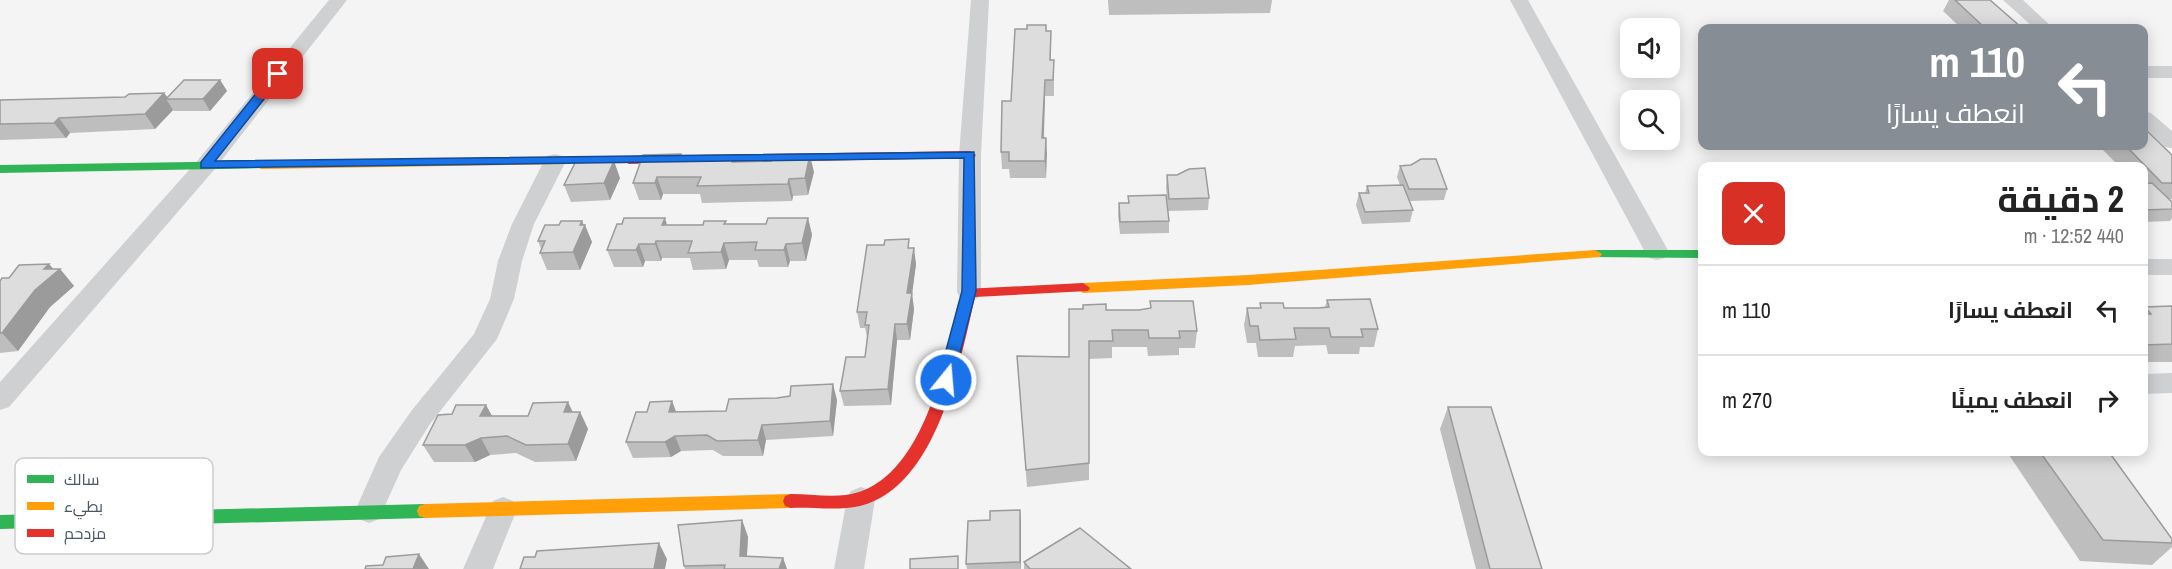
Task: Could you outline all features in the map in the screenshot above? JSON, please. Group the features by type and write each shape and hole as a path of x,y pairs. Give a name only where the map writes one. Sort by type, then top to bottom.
{"street":[{"path":"0,400 206,165 338,0"},
{"path":"213,516 861,499 891,482 914,457 940,400 969,291 970,155 980,0"},
{"path":"1519,0 1657,252"},
{"path":"2012,0 2039,24"},
{"path":"2148,72 2172,72"},
{"path":"2148,121 2172,142"},
{"path":"0,169 970,155"},
{"path":"369,511 389,465 421,417 484,339 502,299 510,261 523,224 555,161"},
{"path":"969,291 1339,273 1568,254 1657,252 1698,254"},
{"path":"2148,267 2172,267"},
{"path":"2148,384 2172,383"},
{"path":"849,569 861,499"},
{"path":"478,569 503,509"},
{"path":"0,522 15,522"}],"building":[{"path":"1955,0 1990,0 2017,24 1981,24"},
{"path":"1027,25 1046,25 1046,31 1051,31 1050,60 1054,60 1053,80 1045,80 1042,138 1046,138 1045,161 1009,161 1009,152 1001,152 1002,101 1011,101 1015,29 1027,29"},
{"path":"184,80 220,80 203,99 166,99"},
{"path":"164,93 145,114 59,118 54,123 0,124 0,100 125,97 129,94"},
{"path":"2148,132 2172,155 2172,183 2162,183 2148,169 2148,162 2142,162 2130,150 2148,150"},
{"path":"681,154 680,158 733,158 732,162 771,161 772,156 810,155 805,178 789,179 788,184 697,186 701,177 657,177 655,183 633,183 643,155"},
{"path":"583,157 603,157 602,161 614,161 604,183 564,185 576,161 582,161"},
{"path":"1421,159 1436,159 1447,189 1409,189 1400,166 1411,165"},
{"path":"1205,168 1209,198 1169,199 1167,175 1177,175 1189,169"},
{"path":"2152,183 2172,202 2172,209 2148,210 2148,184"},
{"path":"1403,185 1413,210 1365,212 1359,193 1369,193 1367,186"},
{"path":"1166,195 1169,221 1120,222 1119,203 1129,203 1128,196"},
{"path":"624,218 665,218 662,225 703,225 704,221 726,221 724,224 766,224 768,218 808,218 802,243 786,244 784,250 755,250 757,242 724,243 721,252 688,253 692,241 656,241 655,244 639,244 636,250 607,250 617,224 622,224"},
{"path":"561,221 582,221 580,225 585,225 573,252 540,253 545,241 538,241 545,225 559,225"},
{"path":"909,239 908,248 914,248 907,293 912,293 907,324 895,324 888,389 840,391 846,357 865,357 869,325 865,325 867,312 857,312 867,245 884,245 885,240"},
{"path":"49,264 44,269 60,269 35,290 0,333 0,281 2,278 9,278 19,265"},
{"path":"1370,299 1378,329 1361,329 1363,337 1331,337 1329,328 1294,328 1296,339 1260,340 1258,326 1250,326 1247,308 1261,308 1260,303 1283,303 1284,308 1318,308 1329,307 1327,300"},
{"path":"1150,301 1193,301 1197,331 1179,331 1180,338 1149,338 1148,330 1112,330 1113,341 1089,341 1089,463 1026,470 1017,356 1069,357 1069,309 1083,309 1083,305 1106,304 1106,310 1139,310 1151,308"},
{"path":"2172,306 2172,344 2148,345 2148,314 2151,314 2148,307"},
{"path":"833,384 830,421 762,425 758,440 717,441 707,435 675,436 665,442 626,442 636,412 647,412 650,402 672,401 669,412 726,411 729,399 777,398 790,396 791,386"},
{"path":"568,402 564,412 580,412 568,444 526,445 507,436 481,438 465,445 423,445 438,415 452,414 456,405 486,405 480,416 528,416 533,403"},
{"path":"1448,407 1491,407 1542,569 1490,569"},
{"path":"2043,456 2112,456 2172,539 2172,543 2103,540"},
{"path":"1020,510 1020,562 966,564 968,521 990,520 990,511"},
{"path":"742,520 740,556 783,558 779,569 724,569 725,565 684,566 678,525"},
{"path":"1080,528 1131,569 1030,569 1024,562"},
{"path":"659,543 654,569 520,569 524,557 535,557 537,551"},
{"path":"419,554 413,569 365,569 366,566 383,565 386,557"},
{"path":"958,556 958,569 910,569 910,559"}],"traffic: fast":[{"path":"0,169 261,165"},
{"path":"1595,254 1698,254"},
{"path":"213,516 425,511"},
{"path":"0,522 15,522"}],"traffic: slow":[{"path":"261,165 629,160"},
{"path":"1083,288 1248,280 1595,254"},
{"path":"425,511 791,501"}],"traffic: jam":[{"path":"629,160 970,155"},
{"path":"791,501 860,499 884,488 904,469 936,412 947,379 969,292 1083,288"}],"route":[{"path":"278,74 206,165 970,155 969,291 946,380"}]}
